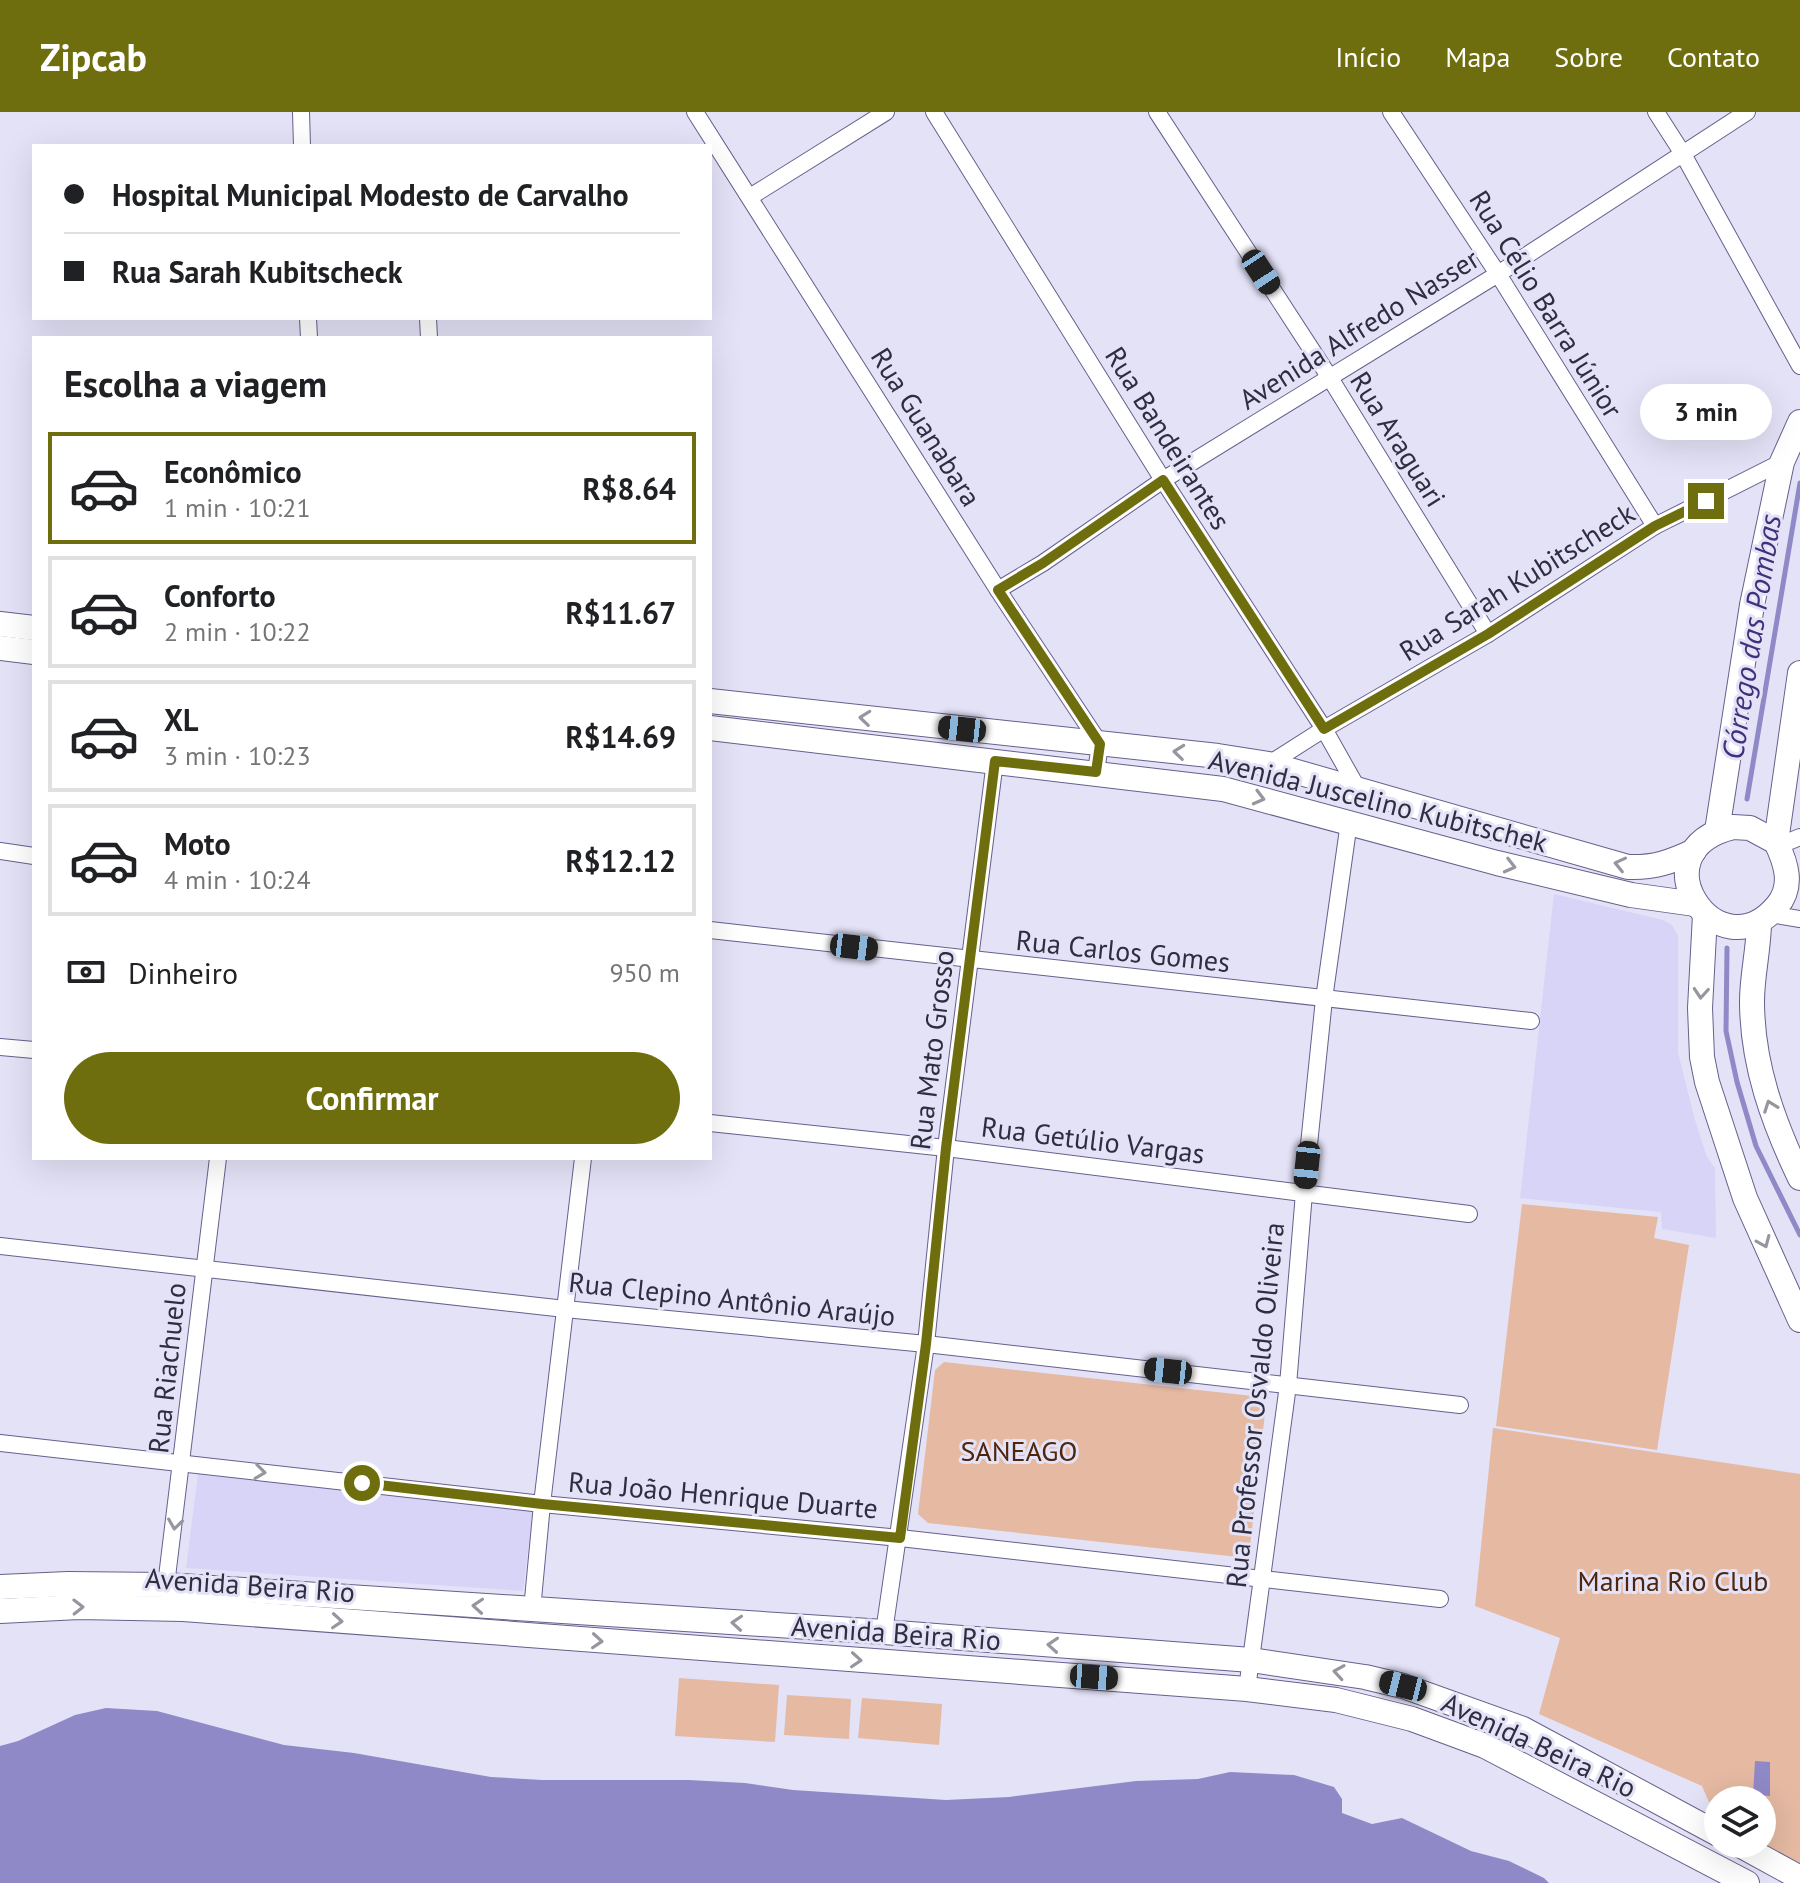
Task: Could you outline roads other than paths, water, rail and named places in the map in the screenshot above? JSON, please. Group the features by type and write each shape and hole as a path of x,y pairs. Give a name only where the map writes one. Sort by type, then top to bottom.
{"street":[{"path":"301,112 302,144"},
{"name":"Rua Guanabara","path":"695,112 998,590 1100,744"},
{"path":"750,197 886,112"},
{"name":"Rua Bandeirantes","path":"934,112 1163,480 1324,729 1359,791"},
{"name":"Rua Araguari","path":"1157,112 1330,378 1488,634"},
{"name":"Rua Célio Barra Júnior","path":"1391,112 1498,274 1655,526"},
{"path":"1656,112 1683,154 1800,366"},
{"name":"Avenida Alfredo Nasser","path":"998,590 1043,563 1163,480 1498,274 1747,112"},
{"path":"1717,831 1752,605 1782,462 1800,422"},
{"name":"Rua Sarah Kubitscheck","path":"1269,764 1488,634 1655,526 1782,462"},
{"path":"0,624 32,628"},
{"path":"0,648 32,652"},
{"path":"1800,673 1785,842 1786,888 1781,901 1765,918 1752,1001 1758,1068 1767,1099 1800,1178"},
{"name":"Avenida Juscelino Kubitschek","path":"712,701 1269,764 1628,867 1650,868 1670,863 1694,851"},
{"path":"904,750 907,723"},
{"name":"Avenida Juscelino Kubitschek","path":"712,728 1223,789 1497,863 1700,910"},
{"path":"1096,772 1100,744"},
{"name":"Rua Mato Grosso","path":"884,1632 926,1344 946,1148 995,761"},
{"name":"Rua Professor Osvaldo Oliveira","path":"1247,1689 1288,1385 1324,999 1349,822"},
{"path":"1785,842 1750,828 1733,827 1717,831 1694,851 1688,864 1689,892 1700,910 1719,923 1734,926 1765,918 1800,919"},
{"path":"0,851 32,856"},
{"path":"1700,910 1700,1008 1702,1057 1707,1082 1745,1198 1800,1320"},
{"name":"Rua Carlos Gomes","path":"712,930 1531,1021"},
{"path":"0,1047 32,1050"},
{"name":"Rua Getúlio Vargas","path":"712,1123 946,1148 1469,1214"},
{"name":"Rua Riachuelo","path":"166,1585 218,1160"},
{"path":"532,1610 583,1160"},
{"name":"Rua Clepino Antônio Araújo","path":"0,1246 565,1309 926,1344 1460,1405"},
{"name":"Rua João Henrique Duarte","path":"0,1443 542,1504 900,1538 1440,1599"},
{"name":"Avenida Beira Rio","path":"0,1587 166,1585 884,1632 1251,1660 1365,1677 1462,1706 1523,1729 1704,1826"},
{"name":"Avenida Beira Rio","path":"0,1611 79,1607 183,1609 1247,1689 1336,1700 1412,1719 1473,1742 1747,1883"},
{"path":"1764,1858 1800,1878"}],"waterway":[{"name":"Córrego das Pombas","path":"1747,799 1800,483"},
{"name":"Córrego das Pombas","path":"1727,948 1726,1031 1737,1082 1756,1146 1800,1235"}],"park label":[{"name":"SANEAGO","path":"1019,1451"},
{"name":"Marina Rio Club","path":"1673,1581"}]}
